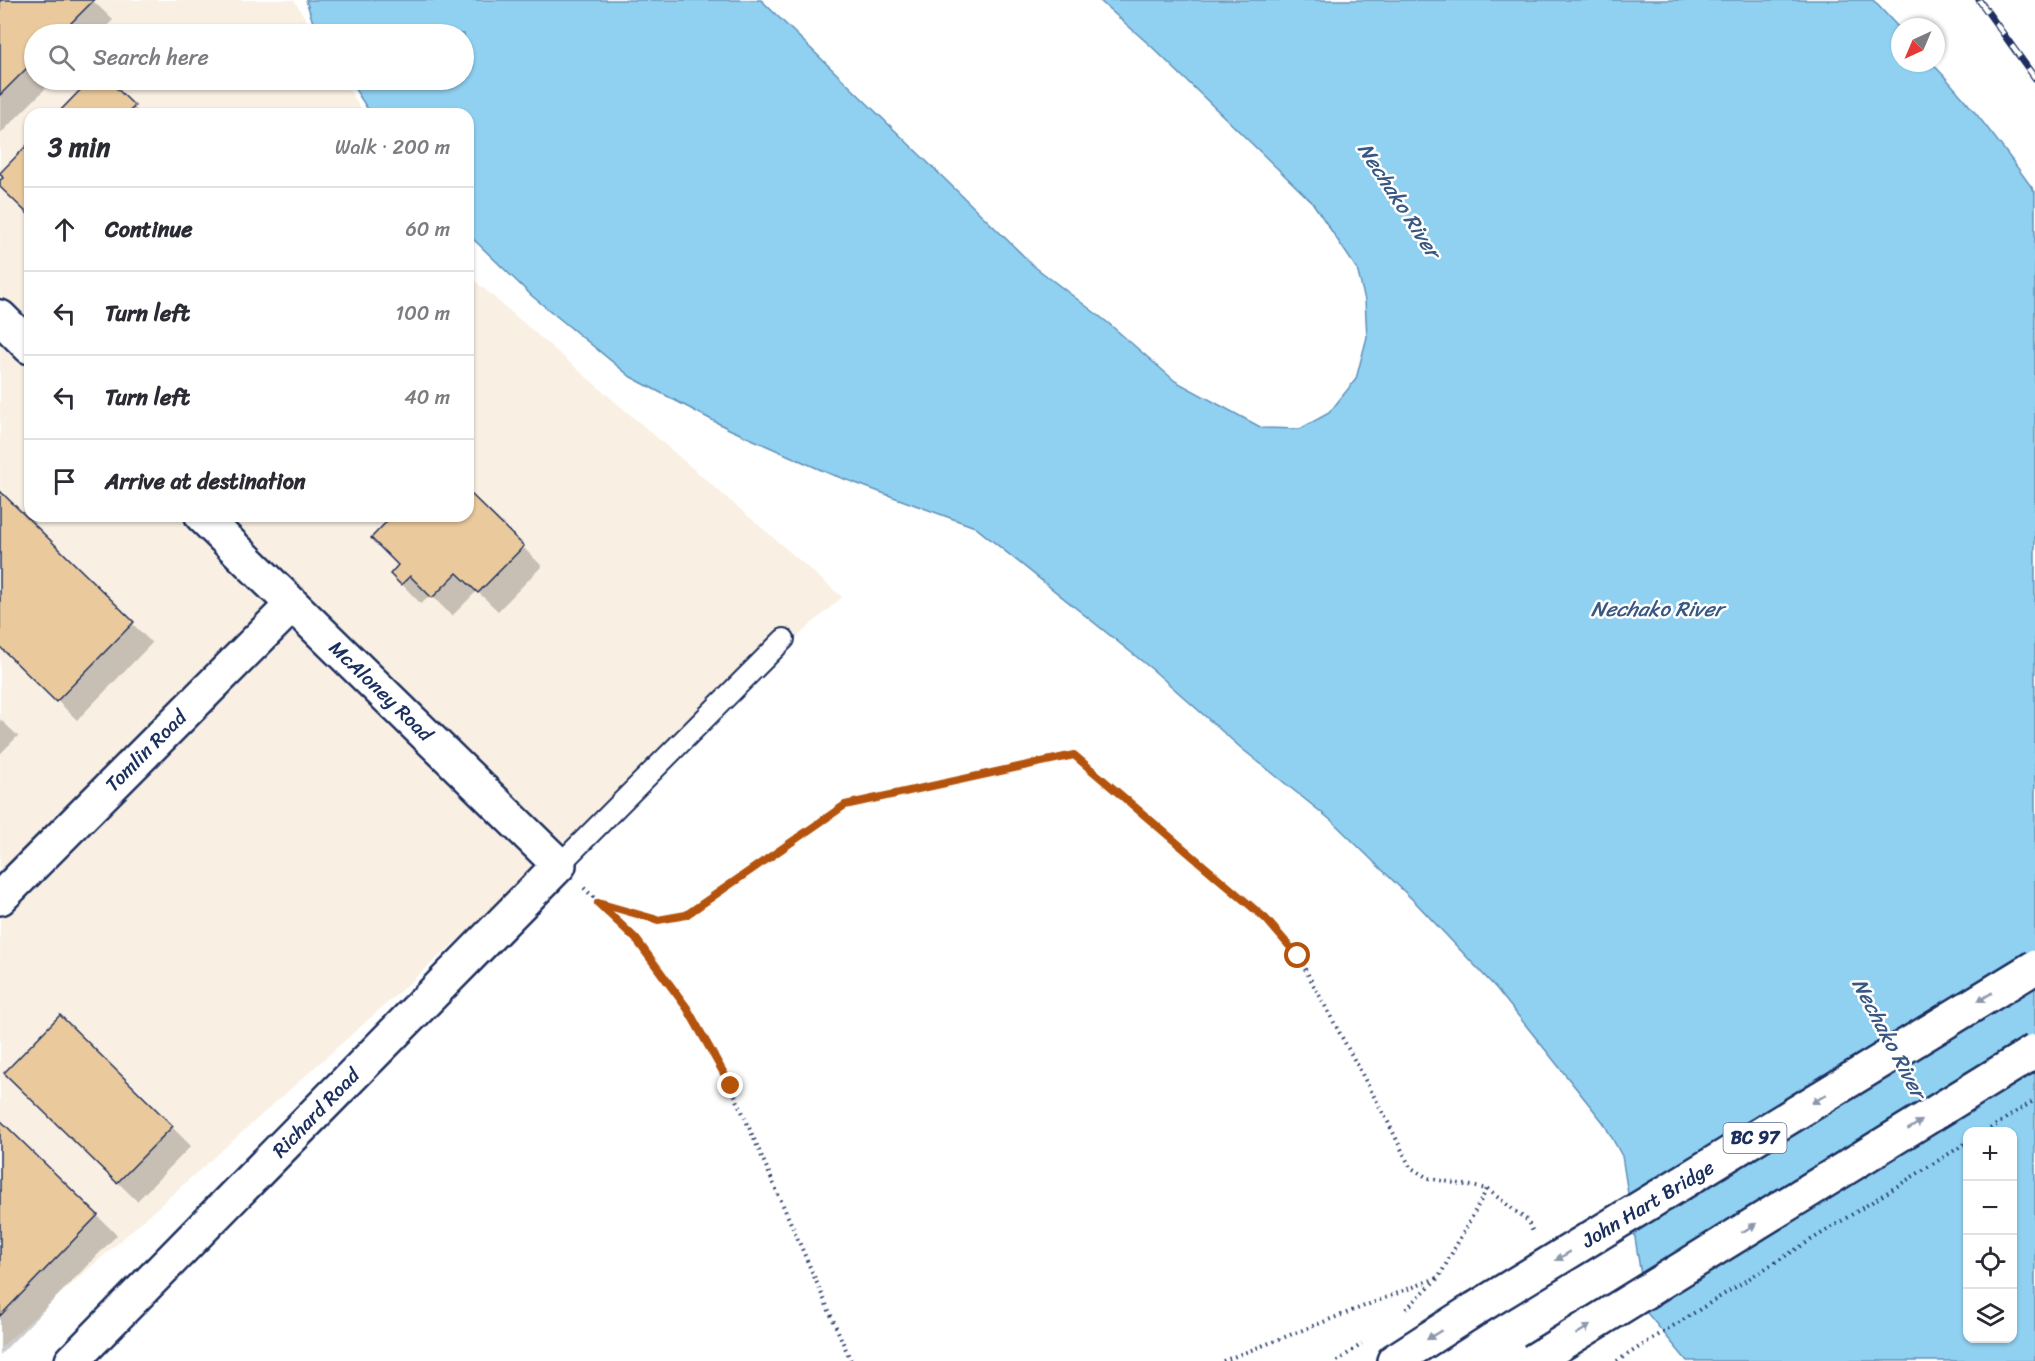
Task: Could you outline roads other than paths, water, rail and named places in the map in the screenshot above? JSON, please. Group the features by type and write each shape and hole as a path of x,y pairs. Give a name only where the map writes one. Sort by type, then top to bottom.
{"main road":[{"path":"0,317 24,341"},
{"name":"McAloney Road","path":"208,522 559,865"},
{"name":"Tomlin Road","path":"0,898 292,605"},
{"name":"Richard Road","path":"72,1361 559,865"},
{"name":"John Hart Bridge","path":"1394,1361 1475,1309 2035,967"},
{"path":"1533,1361 2035,1051"}],"lane":[{"path":"559,865 784,639"}],"water":[{"name":"Nechako River","path":"306,0 761,0 1035,267 1107,322 1175,381 1262,428 1300,429 1329,413 1356,379 1367,337 1365,300 1357,269 1312,202 1152,47 1099,0 1873,0 1891,19 1891,72 1940,72 1986,126 2035,192 2035,1361 1687,1361 1647,1313 1622,1156 1603,1122 1496,988 1416,903 1332,821 1241,748 1153,670 975,527 828,473 729,429 631,377 532,296 474,240 474,108 367,108 355,90 474,90 474,24 313,24"}],"railway":[{"path":"1979,0 2035,78"}]}
